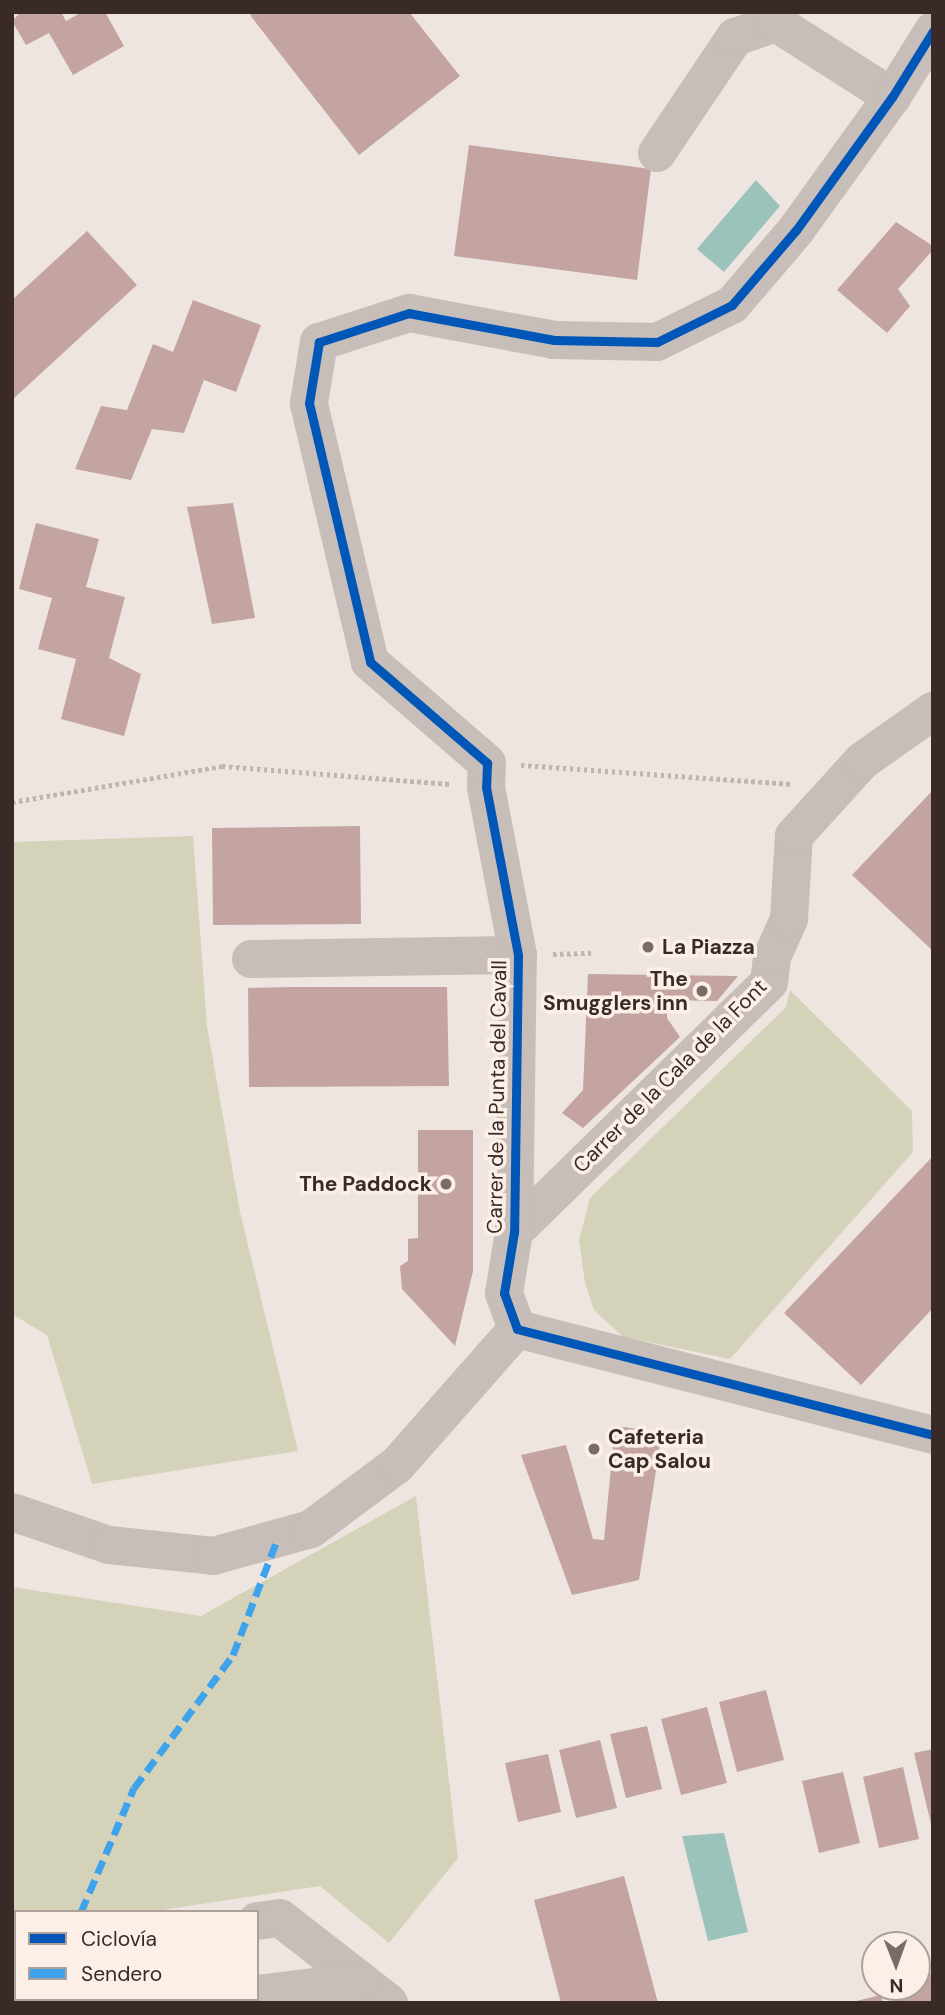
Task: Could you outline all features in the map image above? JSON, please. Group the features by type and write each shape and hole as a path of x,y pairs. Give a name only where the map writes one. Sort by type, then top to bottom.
{"street":[{"path":"657,153 735,37 769,17 892,97"},
{"path":"487,775 370,662 309,403 319,342 409,313 554,340 657,342 732,305 796,230 892,97 933,31"},
{"name":"Carrer de la Cala de la Font","path":"514,1232 769,982 772,957 789,919 794,836 862,761 933,711"},
{"name":"Carrer de la Punta del Cavall","path":"487,775 518,955 514,1232 504,1293 517,1329"},
{"path":"251,959 518,955"},
{"path":"12,1512 108,1545 213,1556 311,1529 397,1465 517,1329 933,1435"},
{"path":"259,1921 281,1919 375,1992"},
{"path":"259,1994 375,1992"}],"path":[{"path":"12,802 222,766 838,787"}],"green space":[{"path":"193,836 207,1026 240,1212 298,1451 92,1484 47,1335 12,1314 12,842"},
{"path":"790,990 912,1111 913,1152 730,1359 623,1337 594,1310 585,1283 579,1240 590,1198 786,1007"},
{"path":"416,1496 458,1858 389,1943 320,1886 162,1910 14,1910 12,1932 12,1587 201,1616"}],"water":[{"path":"756,180 780,206 724,272 697,249"},
{"path":"724,1833 748,1932 708,1941 682,1836"}],"building":[{"path":"21,12 61,12 66,21 82,12 105,12 124,46 73,75 49,33 26,45 12,21"},
{"path":"253,12 409,12 460,76 359,155 250,15"},
{"path":"469,145 651,169 637,280 454,256"},
{"path":"896,222 933,246 933,250 898,289 910,306 887,333 837,290"},
{"path":"87,231 137,285 12,400 12,300"},
{"path":"193,300 261,325 236,392 204,380 184,433 152,429 131,480 75,469 101,406 127,410 153,344 173,352"},
{"path":"233,503 255,618 212,624 187,507"},
{"path":"36,523 99,539 86,587 125,597 109,658 141,674 124,736 61,719 76,659 38,649 52,598 19,589"},
{"path":"933,790 933,951 852,875"},
{"path":"360,826 361,924 213,925 212,828"},
{"path":"588,974 738,976 717,1001 667,1000 667,1018 680,1037 583,1128 562,1113 583,1090"},
{"path":"447,987 449,1086 249,1087 248,988"},
{"name":"The Paddock","path":"418,1130 473,1130 473,1271 455,1346 402,1289 400,1266 408,1261 408,1239 418,1238"},
{"path":"933,1156 933,1308 861,1385 784,1313"},
{"path":"615,1426 662,1432 639,1580 572,1595 521,1455 566,1445 593,1539 604,1540"},
{"path":"766,1690 784,1760 737,1772 719,1702"},
{"path":"707,1707 727,1783 681,1795 661,1719"},
{"path":"647,1726 662,1789 626,1798 610,1734"},
{"path":"600,1740 617,1808 576,1818 559,1750"},
{"path":"933,1749 933,1828 932,1828 914,1753"},
{"path":"548,1754 561,1812 518,1822 505,1763"},
{"path":"903,1767 919,1839 879,1848 863,1777"},
{"path":"843,1772 860,1843 819,1853 802,1781"},
{"path":"624,1876 658,2003 561,2003 534,1900"},
{"path":"931,1973 933,2003 899,2003 931,2001"},
{"path":"861,2000 883,2003 852,2003"}],"marked path":[{"path":"82,1910 134,1788 233,1655 278,1538"}],"cycle path":[{"path":"933,31 892,97 796,230 732,305 657,342 554,340 409,313 319,342 309,403 370,662 487,763 486,787 518,955 514,1232 504,1293 517,1329 933,1435"}],"place":[{"name":"La Piazza","path":"648,947"},
{"name":"The Smugglers inn","path":"702,991"},
{"name":"The Paddock","path":"446,1184"},
{"name":"Cafeteria Cap Salou","path":"594,1449"}]}
